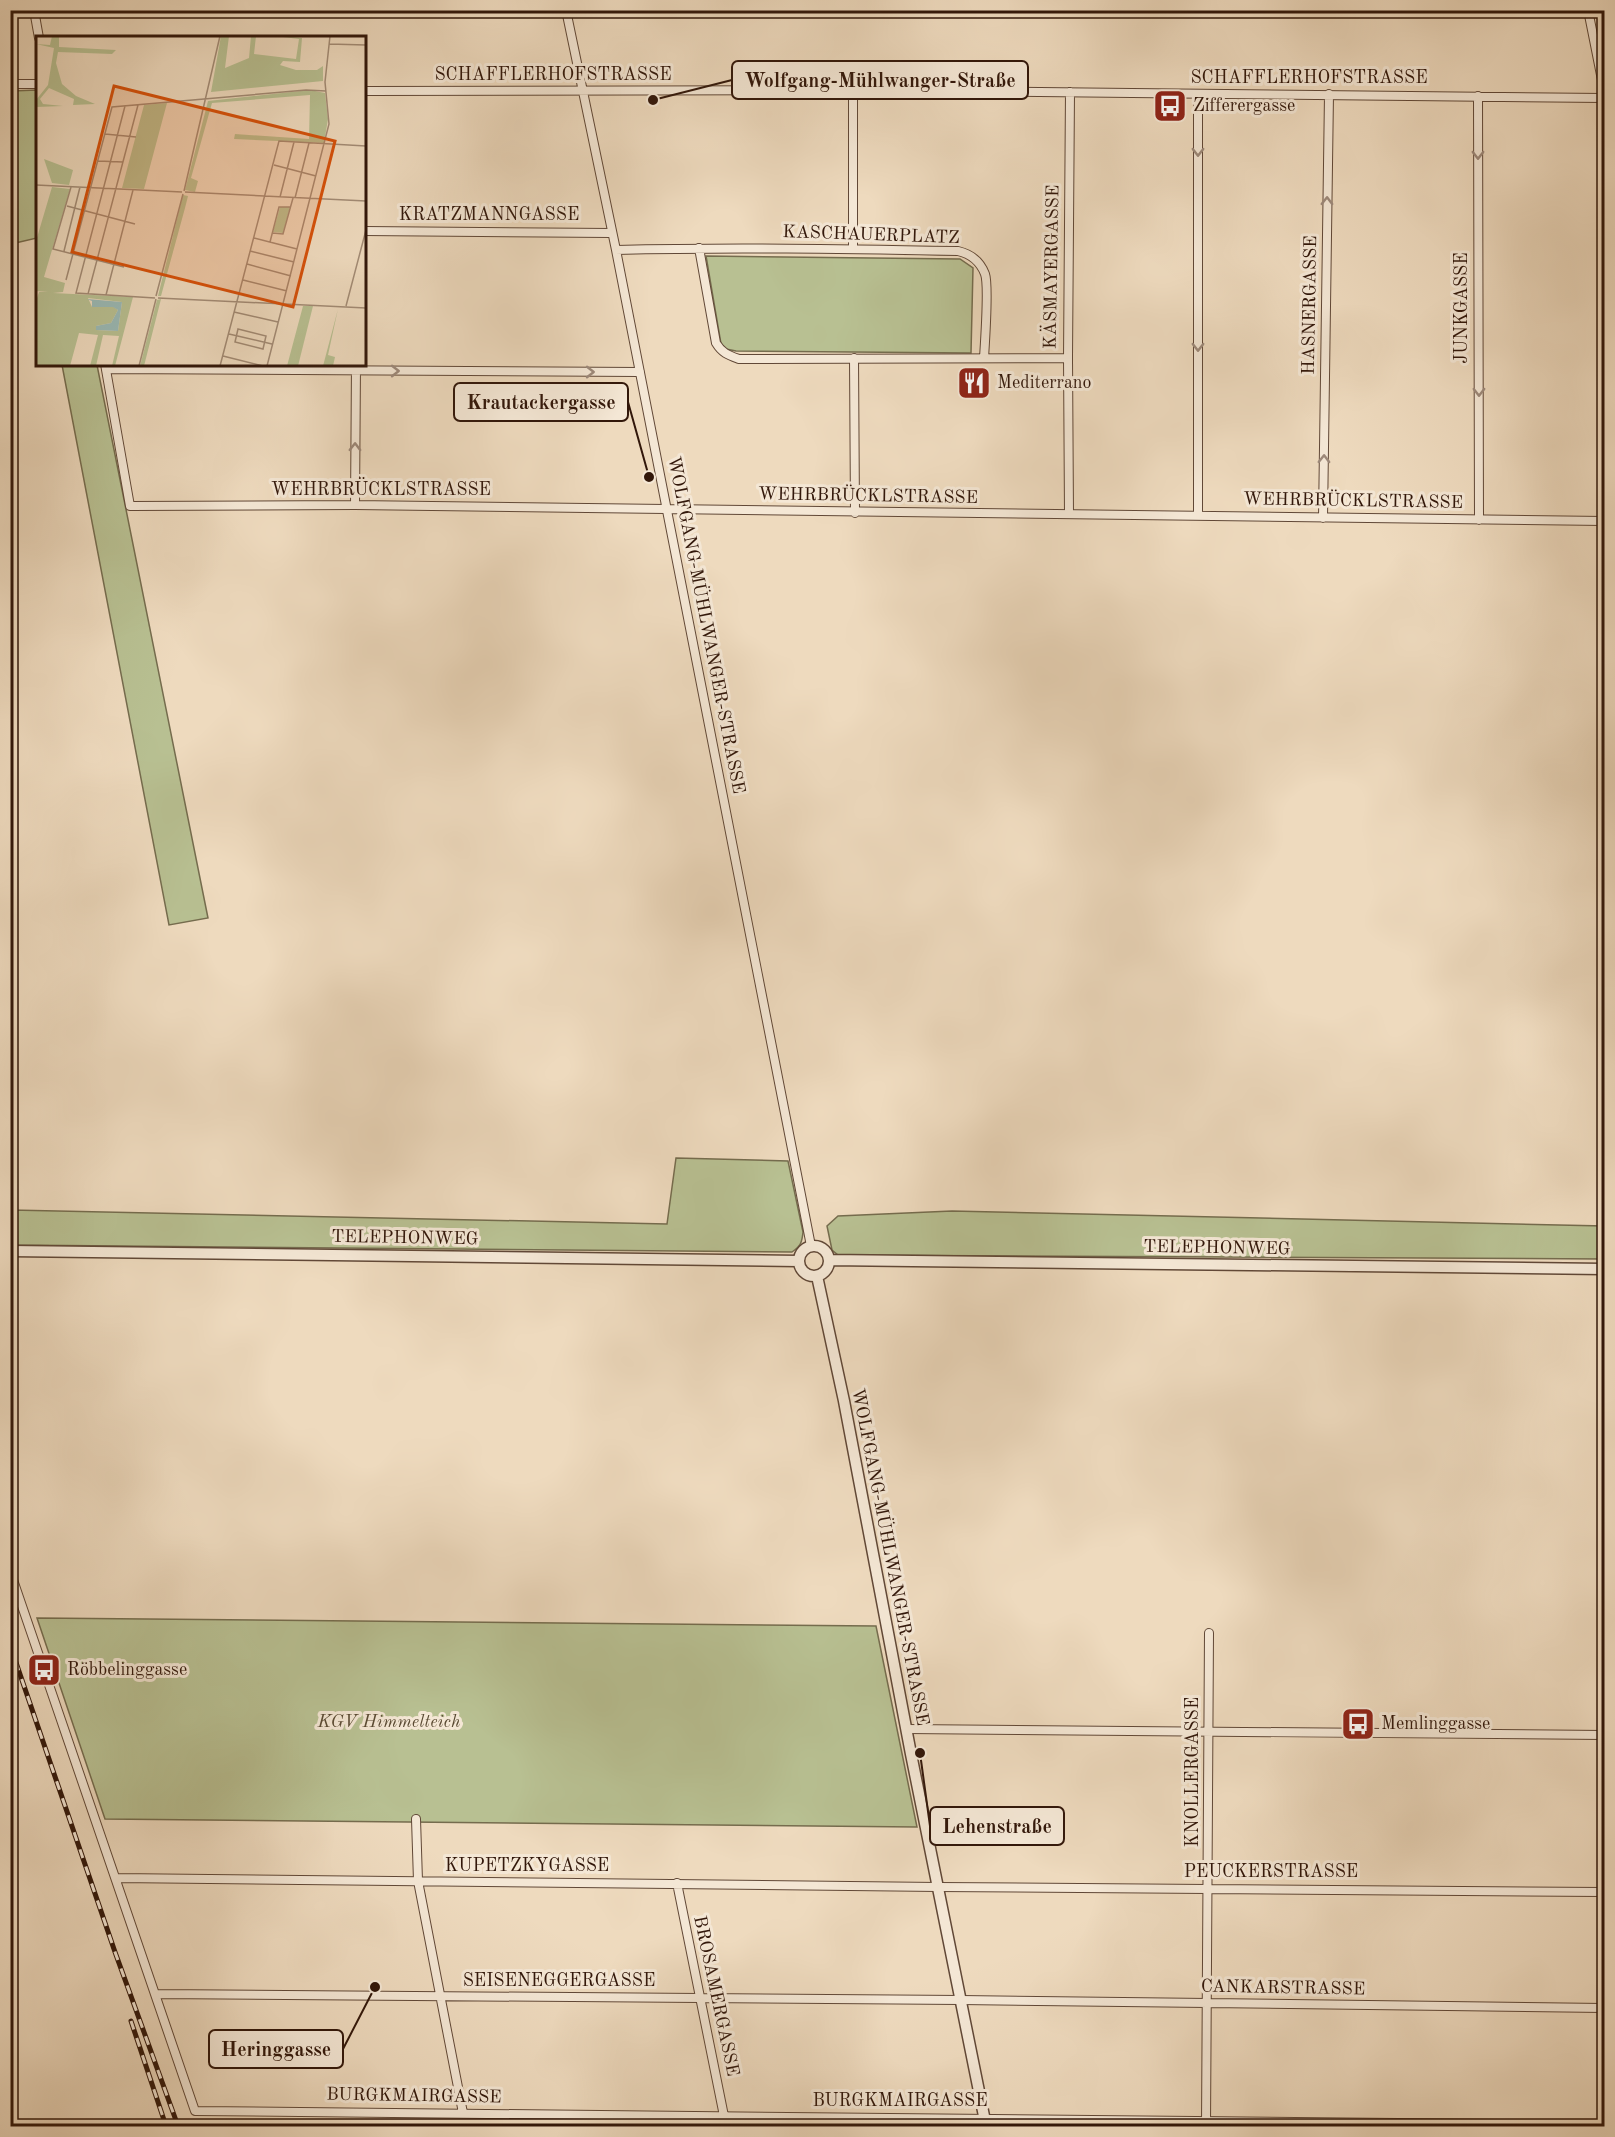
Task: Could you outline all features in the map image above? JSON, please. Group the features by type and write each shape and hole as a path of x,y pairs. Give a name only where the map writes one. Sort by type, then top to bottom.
{"street":[{"path":"34,10 39,36"},
{"name":"WOLFGANG-MÜHLWANGER-STRASSE","path":"566,10 616,250 811,1246"},
{"path":"1588,10 1605,90"},
{"path":"10,84 36,84"},
{"path":"853,90 854,249"},
{"name":"SCHAFFLERHOFSTRASSE","path":"366,91 853,90 1605,98"},
{"name":"KÄSMAYERGASSE","path":"1069,514 1070,92"},
{"path":"1198,94 1198,516"},
{"name":"HASNERGASSE","path":"1323,518 1329,94"},
{"name":"JUNKGASSE","path":"1478,96 1479,520"},
{"name":"KRATZMANNGASSE","path":"366,231 612,233"},
{"path":"699,248 716,343 721,351 739,358 1068,358"},
{"name":"KASCHAUERPLATZ","path":"616,250 699,248 958,251 968,254 979,262 986,276 984,358"},
{"path":"854,358 855,513"},
{"path":"105,367 640,372"},
{"name":"WEHRBRÜCKLSTRASSE","path":"105,367 130,506 354,505 1605,521"},
{"path":"354,505 356,368"},
{"path":"811,1246 823,1249 829,1260 826,1270 817,1276 811,1276 802,1271 799,1261 800,1254 811,1246"},
{"name":"TELEPHONWEG","path":"10,1251 799,1261"},
{"name":"TELEPHONWEG","path":"829,1260 1605,1269"},
{"name":"WOLFGANG-MÜHLWANGER-STRASSE","path":"817,1276 844,1401 906,1730 985,2122"},
{"path":"10,1572 156,1994"},
{"name":"KNOLLERGASSE","path":"1207,2124 1209,1633"},
{"path":"906,1730 1605,1735"},
{"path":"416,1819 418,1881 463,2113"},
{"name":"KUPETZKYGASSE","path":"117,1878 938,1887"},
{"name":"BROSAMERGASSE","path":"676,1883 724,2116"},
{"name":"PEUCKERSTRASSE","path":"938,1887 1605,1892"},
{"name":"SEISENEGGERGASSE","path":"156,1994 961,2000"},
{"name":"BURGKMAIRGASSE","path":"156,1994 195,2111 724,2116 985,2122 1605,2126"},
{"name":"CANKARSTRASSE","path":"961,2000 1605,2008"}],"green space":[{"path":"36,90 36,238 11,244 11,91"},
{"path":"706,256 960,259 973,268 971,353 736,351 726,349 721,344"},
{"path":"62,366 97,366 208,918 169,925"},
{"path":"676,1158 788,1161 803,1232 799,1246 792,1252 11,1245 11,1210 667,1224"},
{"path":"952,1211 1604,1226 1604,1259 838,1255 832,1250 827,1226 838,1216"},
{"name":"KGV Himmelteich","path":"37,1618 876,1626 917,1827 105,1819"}],"railway":[{"path":"10,1645 115,1952 178,2126"},
{"path":"131,2021 166,2126"}],"place":[{"name":"Wolfgang-Mühlwanger-Straße","path":"653,100"},
{"name":"Zifferergasse","path":"1170,106"},
{"name":"Mediterrano","path":"974,383"},
{"name":"Krautackergasse","path":"649,477"},
{"name":"Röbbelinggasse","path":"44,1670"},
{"name":"Memlinggasse","path":"1358,1724"},
{"name":"Lehenstraße","path":"920,1753"},
{"name":"Heringgasse","path":"375,1987"}]}
